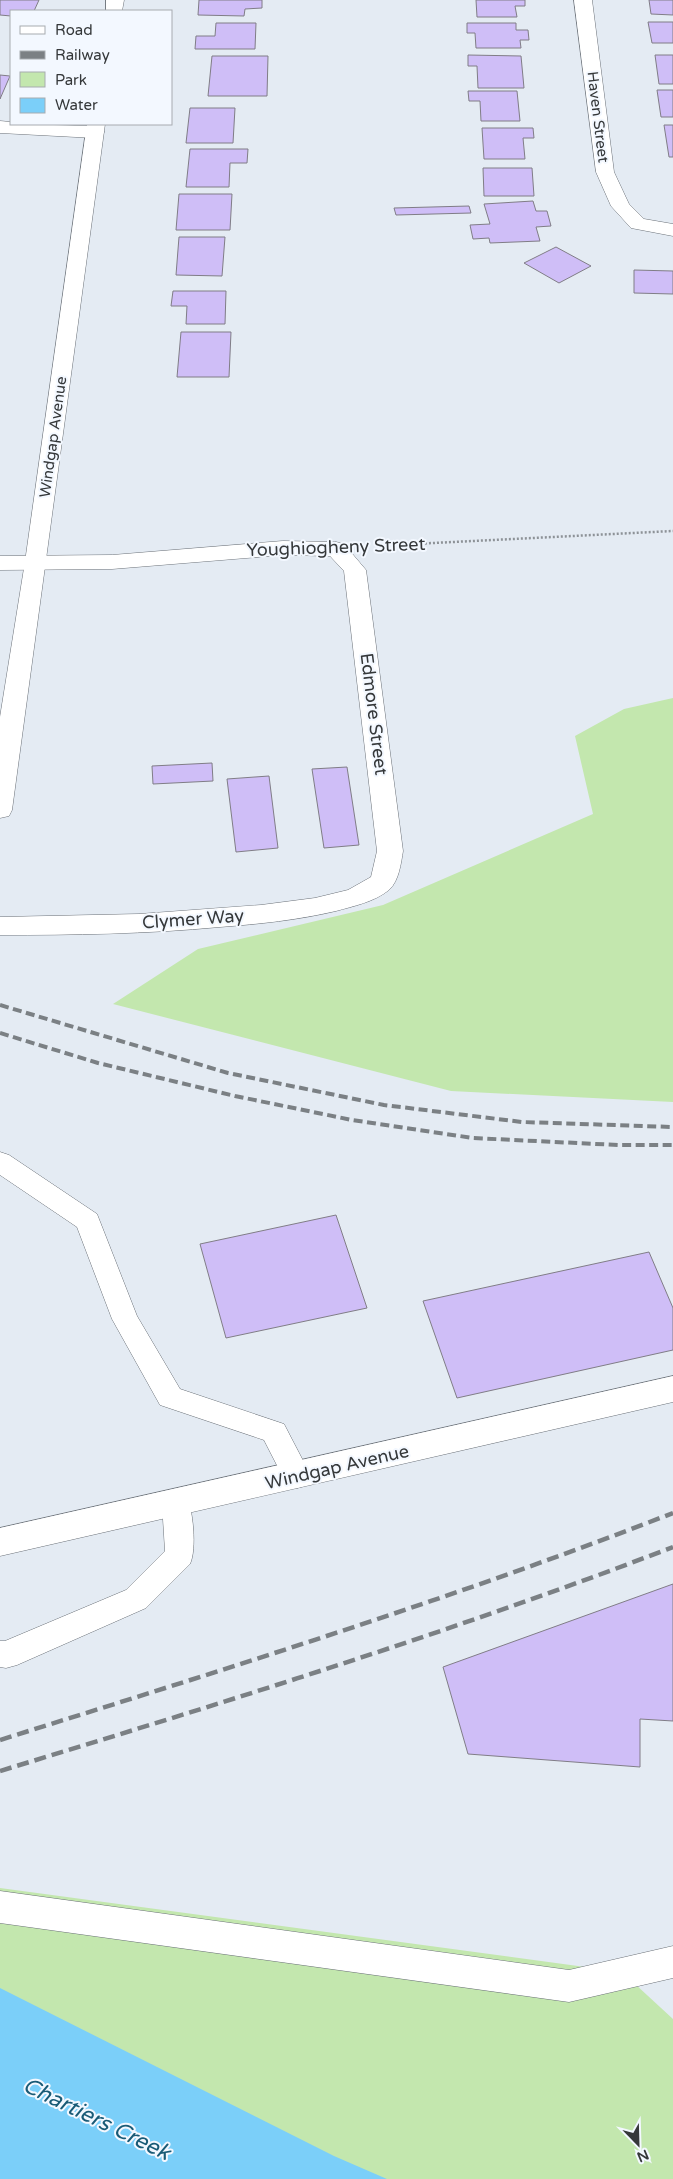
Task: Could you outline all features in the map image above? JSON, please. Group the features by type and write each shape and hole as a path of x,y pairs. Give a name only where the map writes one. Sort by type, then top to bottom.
{"street":[{"name":"Haven Street","path":"583,0 605,172 621,206 638,224 673,230"},
{"path":"0,127 96,128"},
{"name":"Windgap Avenue","path":"0,810 7,749 36,562 96,128"},
{"name":"Youghiogheny Street","path":"0,563 112,562 283,548 336,549"},
{"name":"Edmore Street","path":"336,549 355,570 390,851 387,870 380,883"},
{"name":"Clymer Way","path":"0,926 175,921 263,914 356,898 380,883"},
{"name":"Windgap Avenue","path":"0,1542 297,1476 673,1388"}],"lane":[{"path":"0,1162 88,1221 125,1319 170,1397 274,1432 297,1476"},
{"path":"0,1654 6,1655 136,1599 180,1555 176,1503"},
{"path":"0,1907 569,1986 673,1962"}],"path":[{"name":"Youghiogheny Street","path":"336,549 673,530"}],"green space":[{"path":"673,698 673,1102 451,1091 113,1004 198,949 383,905 593,814 575,736 624,709"},
{"path":"0,1888 622,1972 673,2019 673,2179 209,2179 0,2072"}],"water":[{"name":"Chartiers Creek","path":"0,1988 334,2156 387,2179 0,2179"}],"building":[{"path":"0,0 39,0 34,10 10,10 10,16 0,15"},
{"path":"199,0 262,0 262,8 245,9 244,16 198,15"},
{"path":"476,0 525,0 525,6 515,6 517,17 477,17"},
{"path":"649,0 673,0 673,15 651,14"},
{"path":"648,22 673,22 673,43 652,43"},
{"path":"216,23 256,23 255,49 195,49 196,36 215,36"},
{"path":"467,23 516,23 516,30 528,30 529,40 520,40 521,48 476,48 475,33 467,33"},
{"path":"468,55 521,56 524,88 478,88 477,66 468,66"},
{"path":"655,55 673,55 673,84 659,84"},
{"path":"212,56 268,56 267,96 208,96"},
{"path":"0,75 10,76 0,99"},
{"path":"657,90 673,90 673,117 661,117"},
{"path":"468,91 517,91 520,121 481,121 480,101 469,101"},
{"path":"190,108 235,108 233,143 186,143"},
{"path":"664,125 673,125 673,157 669,157"},
{"path":"482,128 533,128 534,138 523,138 525,159 484,159"},
{"path":"190,149 248,149 247,163 230,163 229,187 186,187"},
{"path":"483,168 532,168 534,196 484,196"},
{"path":"179,194 232,194 230,230 176,230"},
{"path":"533,201 536,211 547,211 551,226 536,227 540,241 490,243 489,238 473,239 470,225 490,224 484,204"},
{"path":"469,206 471,213 396,215 394,208"},
{"path":"179,237 225,237 222,276 176,275"},
{"path":"556,247 591,266 559,283 524,263"},
{"path":"634,270 673,271 673,294 634,293"},
{"path":"173,291 226,291 225,324 186,324 187,306 171,306"},
{"path":"181,332 231,332 229,377 177,377"},
{"path":"212,763 213,781 153,784 152,766"},
{"path":"347,767 359,845 324,848 312,769"},
{"path":"269,776 278,848 236,852 227,779"},
{"path":"336,1215 367,1308 226,1338 200,1244"},
{"path":"649,1252 673,1308 673,1350 457,1398 423,1301"},
{"path":"673,1584 673,1721 640,1719 640,1767 468,1754 443,1667"}],"railway":[{"path":"0,1005 228,1073 384,1105 522,1122 673,1127"},
{"path":"0,1033 98,1063 235,1096 352,1120 473,1138 618,1145 673,1145"},
{"path":"0,1740 254,1660 423,1604 590,1545 673,1513"},
{"path":"0,1771 423,1637 673,1547"}]}
